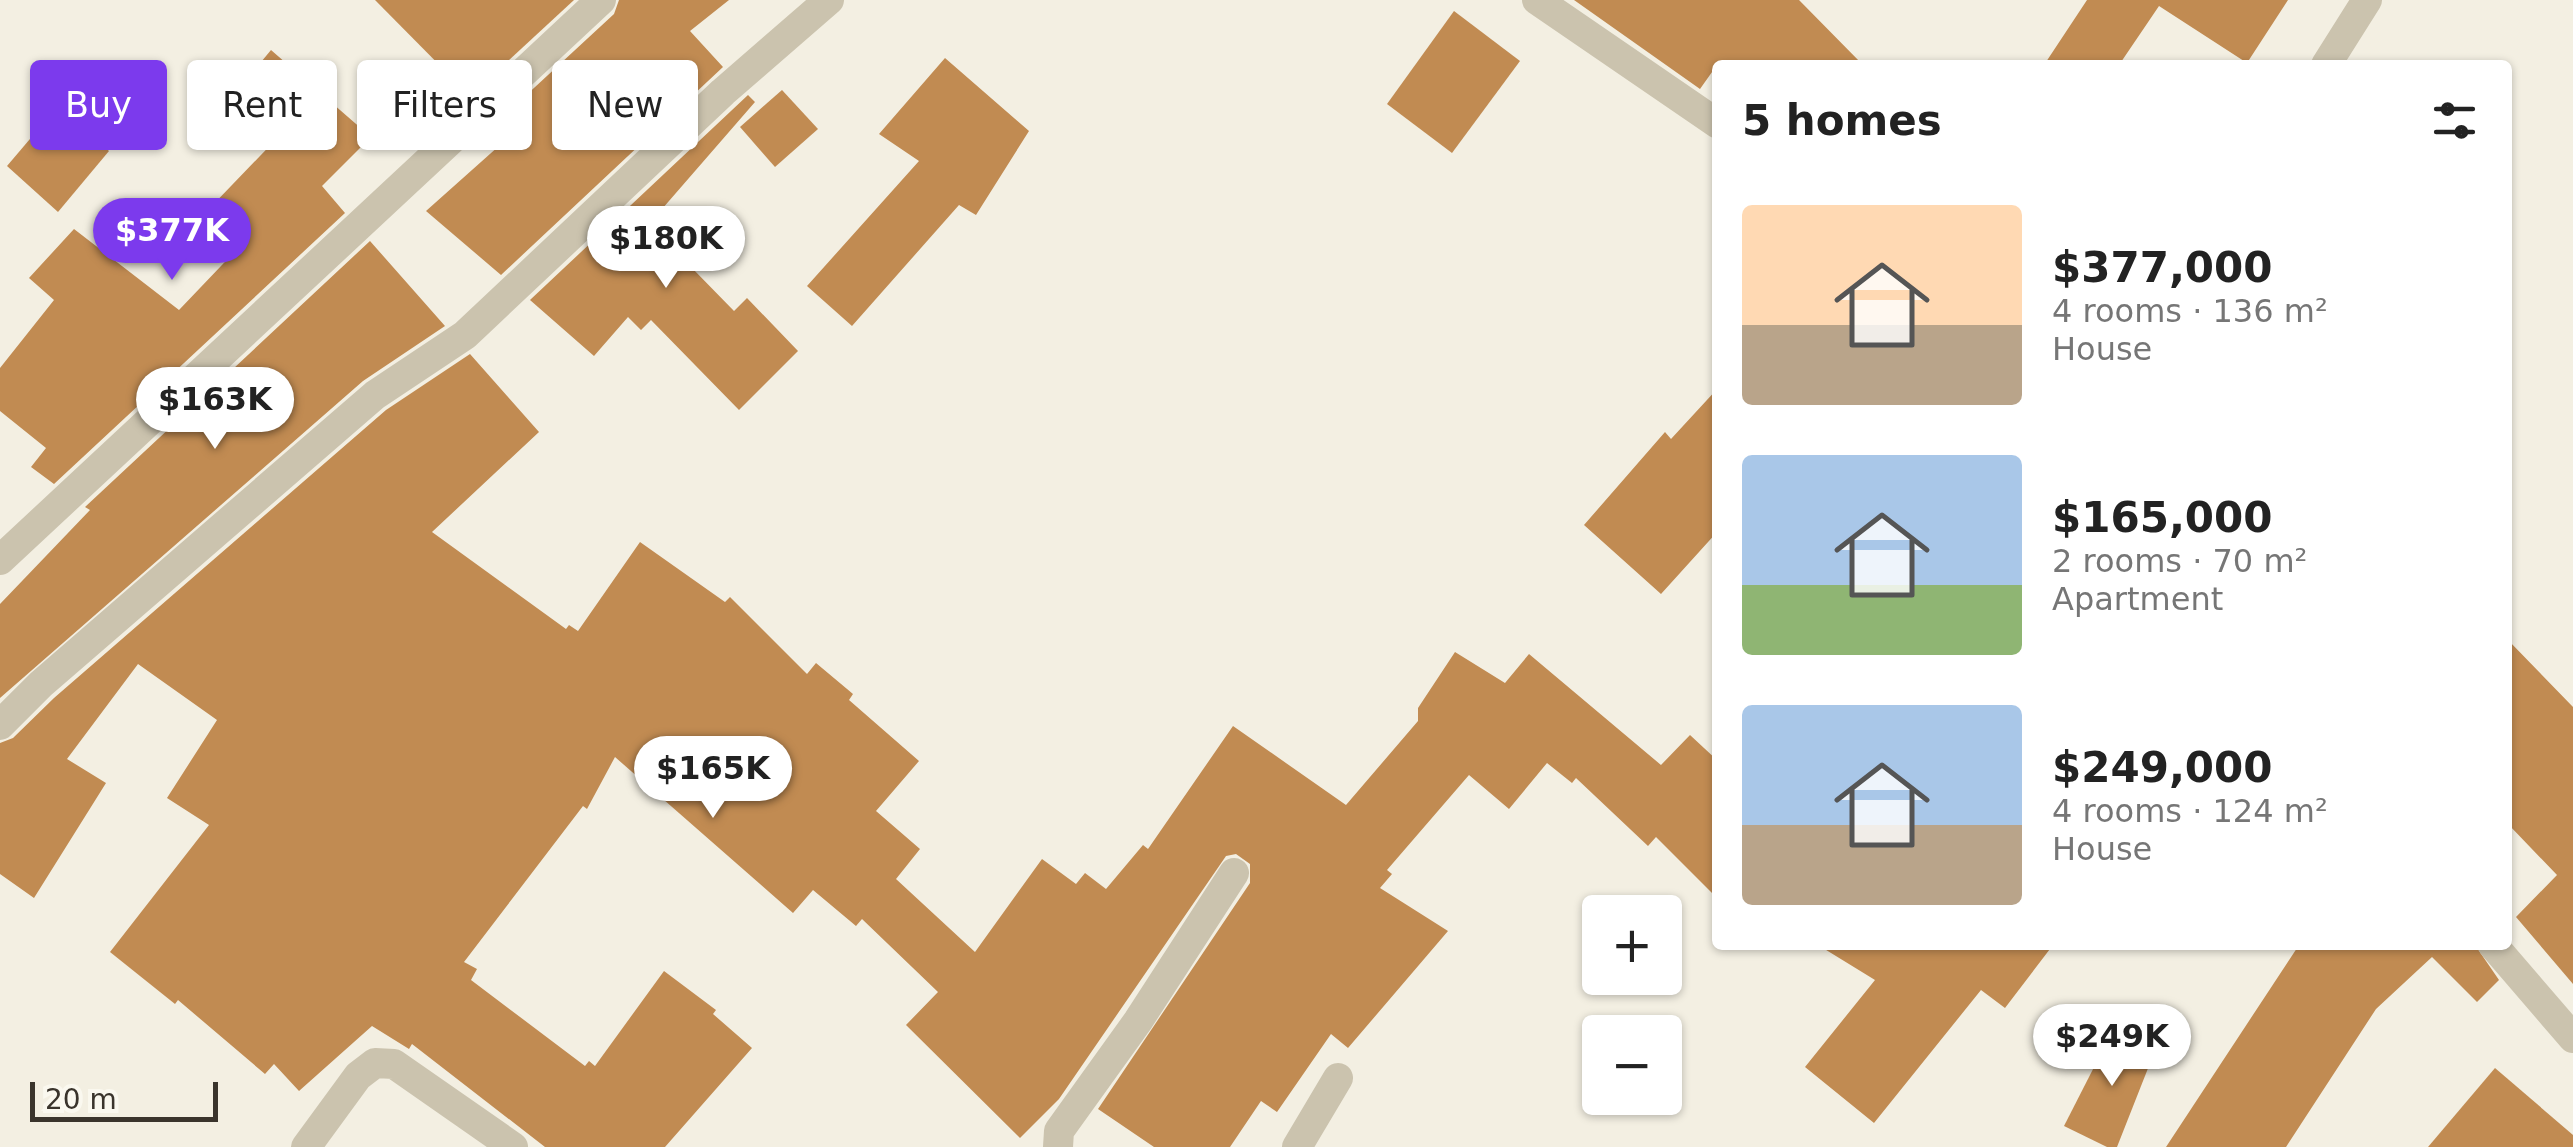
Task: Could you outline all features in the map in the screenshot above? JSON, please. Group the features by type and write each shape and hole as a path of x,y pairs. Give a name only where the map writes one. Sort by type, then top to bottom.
{"street":[{"path":"0,560 600,0"},
{"path":"0,725 41,684 375,395 465,335 722,92 828,0"},
{"path":"1537,0 1712,120"},
{"path":"2329,60 2367,0"},
{"path":"1058,1147 1059,1131 1138,1022 1234,873"},
{"path":"2497,950 2573,1038"},
{"path":"306,1147 358,1076 375,1063 394,1064 513,1147"},
{"path":"1297,1147 1338,1078"}],"building":[{"path":"375,0 574,0 509,60 434,60"},
{"path":"619,0 729,0 690,31 723,67 698,90 698,60 564,60 614,14"},
{"path":"1574,0 1799,0 1858,60 1712,60 1712,72 1700,89"},
{"path":"2087,0 2288,0 2249,60 2242,60 2159,6 2122,60 2047,60"},
{"path":"1454,11 1520,61 1452,153 1387,104"},
{"path":"271,50 282,60 263,60"},
{"path":"945,58 1029,131 976,215 959,205 852,326 807,286 919,161 879,134"},
{"path":"552,71 552,150 634,150 501,275 426,211 494,150 532,150 532,90"},
{"path":"782,90 818,129 775,167 740,127"},
{"path":"748,95 755,102 649,224 734,311 747,298 798,351 739,410 651,320 641,330 628,317 594,356 530,300 690,150 698,150 698,142"},
{"path":"337,107 357,125 358,150 322,186 345,213 54,484 31,467 46,448 0,411 0,368 54,300 29,278 74,229 179,310 242,244 207,211 266,150 337,150"},
{"path":"30,139 30,150 109,151 58,212 7,166"},
{"path":"370,241 445,326 363,381 0,698 0,604 90,510 85,507"},
{"path":"470,354 539,432 432,532 566,629 569,625 578,631 640,542 725,602 730,597 807,674 816,663 853,694 849,700 919,761 876,811 920,849 896,879 975,952 1042,859 1076,884 1085,873 1106,889 1143,845 1148,849 1233,726 1346,805 1418,721 1418,708 1455,652 1505,683 1529,654 1661,765 1690,735 1712,755 1712,893 1656,837 1648,846 1576,778 1572,783 1547,763 1509,809 1469,775 1387,870 1392,874 1380,888 1448,931 1348,1048 1331,1034 1277,1112 1261,1101 1230,1147 1154,1147 1098,1109 1250,883 1250,864 1236,854 1226,856 1059,1099 1020,1138 906,1025 938,992 862,919 856,926 813,890 793,913 615,757 587,809 583,806 464,962 477,969 471,980 585,1066 589,1061 595,1066 664,971 716,1010 713,1014 752,1048 665,1147 545,1147 412,1044 409,1049 372,1026 299,1091 274,1064 265,1074 178,1000 175,1004 110,952 209,825 167,798 217,720 138,664 67,759 106,783 34,898 0,874 0,743 13,738 386,410"},
{"path":"1712,395 1712,538 1661,594 1584,525 1665,432 1671,439"},
{"path":"2512,644 2573,707 2573,984 2516,917 2557,875 2512,828"},
{"path":"1826,950 2049,950 2005,1008 1981,990 1874,1123 1805,1067 1875,980"},
{"path":"2296,950 2478,950 2499,980 2477,1002 2432,957 2376,1009 2286,1147 2166,1147"},
{"path":"2115,1026 2156,1048 2117,1147 2107,1147 2064,1126"},
{"path":"2495,1068 2573,1135 2573,1147 2428,1147"}]}
